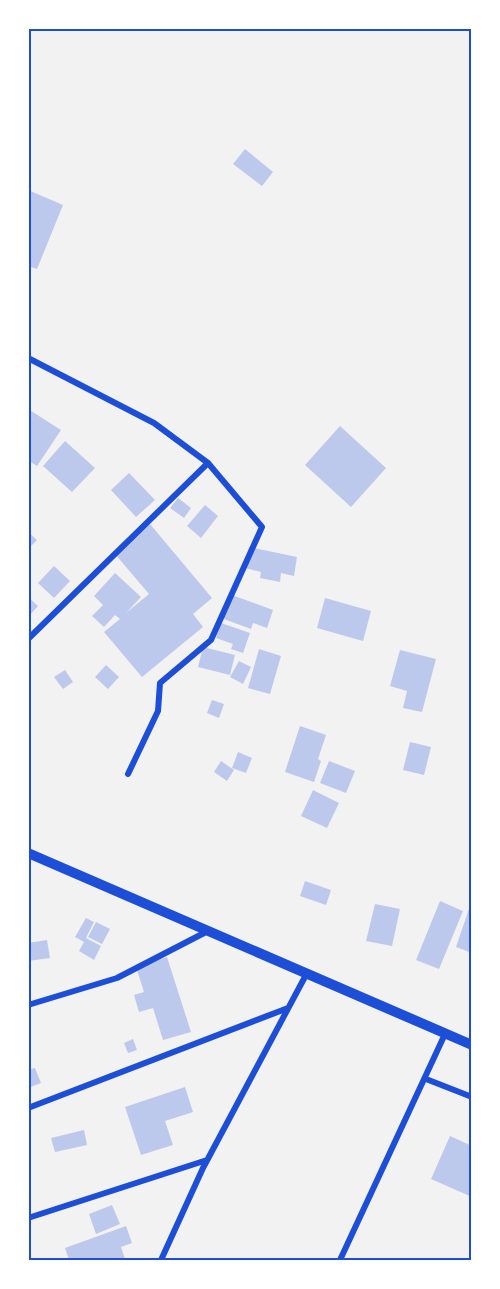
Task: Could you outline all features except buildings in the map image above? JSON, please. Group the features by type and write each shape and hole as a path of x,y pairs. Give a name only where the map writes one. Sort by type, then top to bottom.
{"street":[{"path":"28,358 154,423 208,463 262,527 211,640 160,683 159,711 128,774"},
{"path":"28,639 208,463"},
{"path":"28,853 471,1045"},
{"path":"28,1005 117,978 208,931"},
{"path":"161,1260 207,1160 307,973"},
{"path":"28,1108 289,1008"},
{"path":"340,1260 445,1034"},
{"path":"426,1078 471,1097"},
{"path":"28,1218 207,1160"}]}
